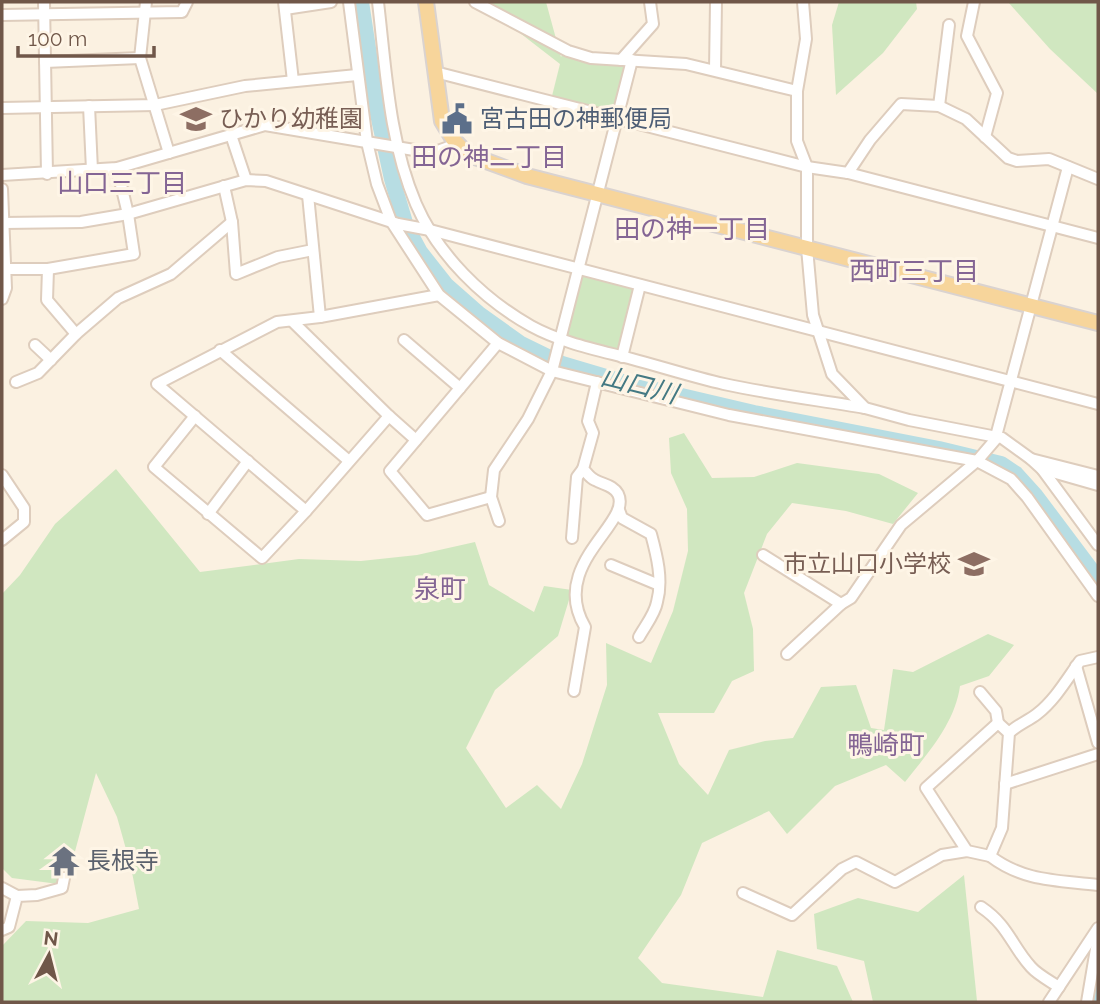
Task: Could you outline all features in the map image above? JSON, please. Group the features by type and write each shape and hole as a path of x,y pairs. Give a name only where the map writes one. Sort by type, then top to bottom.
{"main road":[{"path":"426,2 442,121 467,154 500,168 1098,323"}],"street":[{"path":"2,15 44,8 101,7 146,7 182,12 187,2"},
{"path":"293,81 284,5 331,2"},
{"path":"349,2 367,142 377,184 394,223 439,295 498,343 553,368 597,382 729,415 977,461 1011,479 1098,596"},
{"path":"378,2 397,147 417,206 430,230 457,267 506,310 560,341 724,384 865,408 909,420 1002,438 1042,469 1098,545"},
{"path":"475,2 568,51 591,58 686,64 797,91"},
{"path":"499,521 491,497 494,470 528,419 553,368 617,118 627,60 653,24 650,2"},
{"path":"715,70 716,2"},
{"path":"803,2 806,39 797,91 797,141 807,167 807,248 813,315 832,374 865,408"},
{"path":"974,2 967,36 997,93 985,137"},
{"path":"146,7 140,58 169,153"},
{"path":"44,8 47,174"},
{"path":"939,106 949,25"},
{"path":"45,62 140,58"},
{"path":"435,72 807,167 848,173 1098,238"},
{"path":"2,108 155,106 245,86 357,75"},
{"path":"848,173 870,139 901,104 907,102 939,106 966,119 1008,158 1017,161 1049,159 1098,179"},
{"path":"89,106 92,170"},
{"path":"2,176 117,168 265,125 432,153 457,144"},
{"path":"231,135 246,180"},
{"path":"787,653 851,598 901,525 977,461 996,438 1068,167"},
{"path":"5,269 48,270 134,254 117,168"},
{"path":"4,223 82,222 128,214 246,180 265,181 394,223 430,230 1098,404"},
{"path":"224,186 232,222 236,274 278,257 313,250"},
{"path":"2,189 6,288 2,299"},
{"path":"308,195 320,317"},
{"path":"16,382 38,373 76,334 118,298 171,274 232,222"},
{"path":"48,270 47,300 76,334"},
{"path":"622,356 640,285"},
{"path":"306,511 157,384 276,322 320,317 439,295"},
{"path":"292,321 416,440"},
{"path":"404,340 460,388"},
{"path":"491,497 427,515 390,471 498,343"},
{"path":"35,345 51,360"},
{"path":"220,350 349,461"},
{"path":"572,538 577,477 583,469 593,433 588,421 597,382"},
{"path":"195,416 154,467 262,558 389,416"},
{"path":"1031,458 1098,476"},
{"path":"208,514 248,461"},
{"path":"583,469 593,479 614,488 620,497 619,510 622,518 652,534 657,557 657,604 639,637"},
{"path":"1042,469 1098,485"},
{"path":"2,475 24,508 24,522 2,540"},
{"path":"574,691 585,627 578,615 575,583 585,559 619,510"},
{"path":"763,555 841,604"},
{"path":"611,565 659,585"},
{"path":"990,856 1002,828 1009,733 1035,716 1050,702 1080,661 1098,657"},
{"path":"1076,666 1098,743"},
{"path":"980,692 996,711 998,723 1009,733"},
{"path":"967,851 926,788 998,723"},
{"path":"1005,784 1098,754"},
{"path":"743,893 792,915 842,869 856,862 895,882 942,855 967,851 990,856 1000,864 1028,877 1098,886"},
{"path":"2,888 17,896 37,895 62,888 64,878"},
{"path":"2,930 9,927 17,896"},
{"path":"981,907 995,916 1008,931 1032,969 1059,987"},
{"path":"1049,1002 1098,928"},
{"path":"1087,1002 1098,937"}],"green space":[{"path":"480,2 546,2 561,57 563,53 590,64 626,66 614,113 552,96 560,64"},
{"path":"839,2 916,2 917,9 883,53 836,95 832,25"},
{"path":"1008,2 1098,2 1098,94 1050,49"},
{"path":"581,274 636,288 619,353 564,337"},
{"path":"684,433 712,478 754,477 797,463 879,474 918,493 893,524 846,511 792,503 767,534 744,593 753,629 754,671 732,681 714,713 658,713 679,764 708,795 729,750 765,741 793,738 821,687 856,685 871,728 884,730 893,669 913,672 988,634 1014,645 989,676 960,686 953,713 931,749 905,782 886,765 835,786 787,834 769,811 702,843 681,895 638,958 662,983 763,997 777,950 837,966 853,1002 2,1002 2,946 26,921 88,923 139,909 117,817 96,773 66,885 12,878 2,868 2,594 20,575 55,524 116,469 200,572 299,559 361,561 417,555 475,542 489,585 534,612 544,586 572,590 558,636 495,690 466,748 506,808 537,785 561,809 582,764 607,685 606,643 651,663 673,611 688,551 687,509 671,473 669,438"},
{"path":"964,875 977,1001 873,1002 864,961 817,949 814,914 858,898 918,912"}],"waterway":[{"name":"山口川","path":"361,2 378,114 392,179 406,226 420,252 446,285 479,314 521,344 562,364 626,383 754,413 939,449 1001,464 1016,474 1035,495 1098,579"},
{"name":"山口川","path":"1095,1002 1098,986"}],"place":[{"name":"ひかり幼稚園","path":"196,119"},
{"name":"宮古田の神郵便局","path":"457,119"},
{"name":"市立山口小学校","path":"974,564"},
{"name":"長根寺","path":"64,861"}],"district":[{"name":"田の神二丁目","path":"489,157"},
{"name":"山口三丁目","path":"122,183"},
{"name":"田の神一丁目","path":"692,229"},
{"name":"西町三丁目","path":"914,271"},
{"name":"泉町","path":"440,589"},
{"name":"鴨崎町","path":"886,745"}]}
